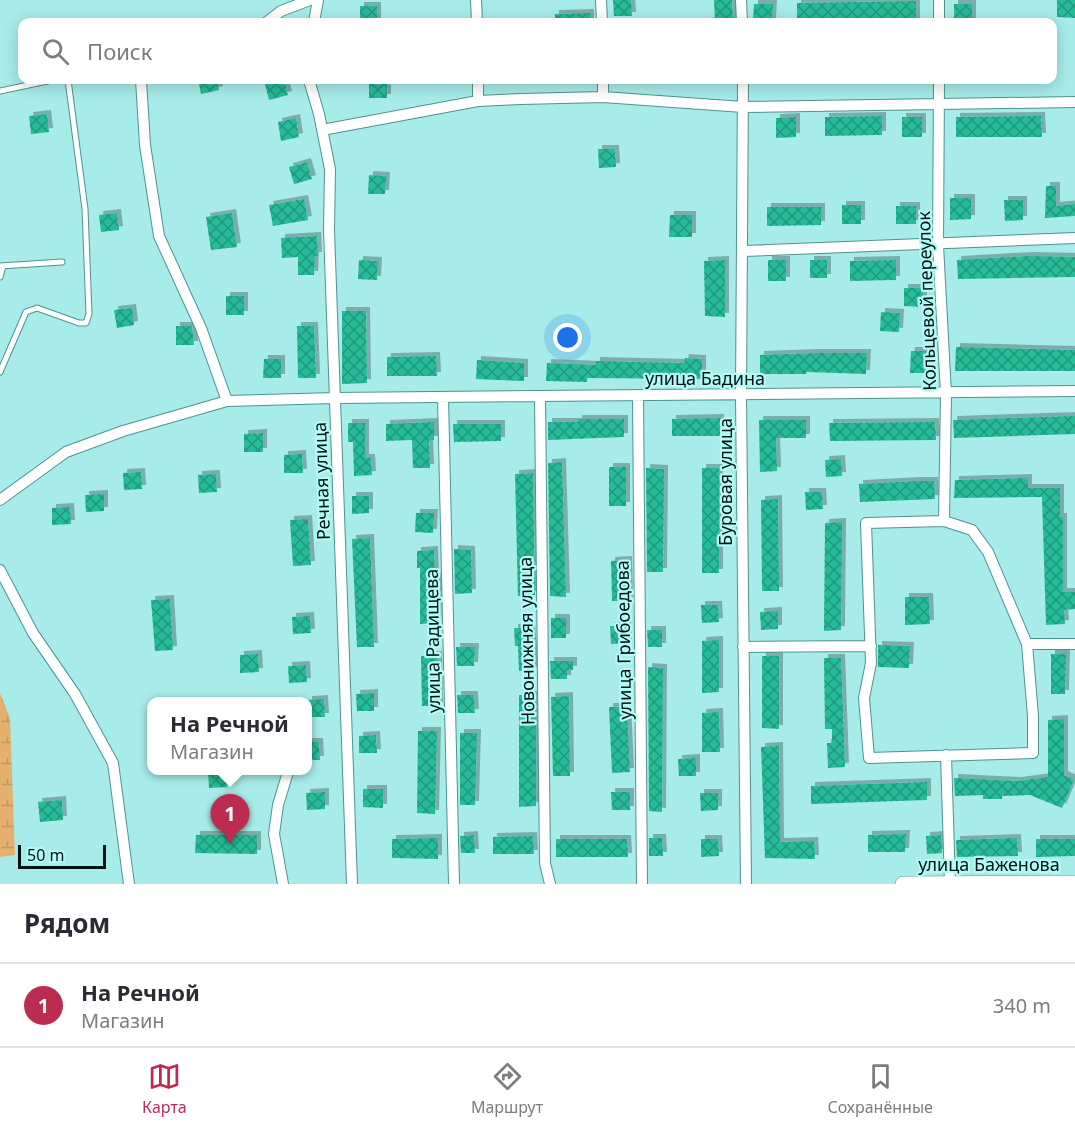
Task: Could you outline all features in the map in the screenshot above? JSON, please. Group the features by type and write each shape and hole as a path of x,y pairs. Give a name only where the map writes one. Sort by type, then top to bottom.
{"main road":[{"name":"улица Баженова","path":"903,884 1075,883"}],"street":[{"path":"272,18 281,11 310,0"},
{"path":"315,18 318,0"},
{"path":"476,0 477,18"},
{"path":"601,0 602,18"},
{"path":"741,0 742,18"},
{"path":"939,0 939,18"},
{"path":"141,84 145,145 159,236 201,328 227,401"},
{"name":"Речная улица","path":"310,84 330,169 335,398 352,884"},
{"path":"478,84 478,101"},
{"path":"603,84 603,97"},
{"name":"Буровая улица","path":"743,84 744,250 741,394 746,884"},
{"name":"Кольцевой переулок","path":"939,84 938,245 946,394 944,520"},
{"path":"322,130 478,101 603,97 743,107 1075,102"},
{"path":"744,250 938,245 1075,238"},
{"name":"улица Бадина","path":"0,500 66,452 123,431 227,401 335,398 1075,392"},
{"name":"улица Грибоедова","path":"638,395 642,884"},
{"name":"улица Радищева","path":"443,397 454,884"},
{"name":"Новонижняя улица","path":"540,398 545,864 550,884"},
{"path":"944,520 972,530 988,552 1027,644 1033,716 1033,753 869,758 864,698 871,646 867,523 944,520"},
{"path":"0,570 33,633 75,694 113,763 129,884"},
{"path":"1027,644 1075,644"},
{"path":"743,647 871,646"},
{"path":"946,754 950,884"},
{"path":"283,884 274,834 278,805 287,775"}],"lane":[{"path":"0,91 33,84"},
{"path":"0,372 26,312 37,308 79,323 86,322 89,314 85,209 69,84"},
{"path":"0,277 2,266 62,262"}],"green space":[{"path":"0,693 10,718 15,855 0,857"}],"building":[{"path":"613,0 631,0 632,16 614,16"},
{"path":"714,0 732,0 733,18 715,18"},
{"path":"1057,0 1075,0 1075,18 1057,17"},
{"path":"916,1 916,18 797,18 797,3"},
{"path":"754,4 773,4 772,18 753,18"},
{"path":"954,4 972,4 972,18 954,18"},
{"path":"360,6 377,6 377,18 360,18"},
{"path":"590,13 590,18 555,18 555,14"},
{"path":"199,84 218,84 219,90 201,94"},
{"path":"265,84 285,84 288,95 269,100"},
{"path":"369,84 387,84 387,98 369,98"},
{"path":"47,114 49,132 31,134 29,116"},
{"path":"882,116 882,135 825,136 825,117"},
{"path":"1041,116 1042,137 956,137 956,117"},
{"path":"796,117 796,137 776,138 776,118"},
{"path":"902,117 922,117 922,137 902,137"},
{"path":"296,118 299,137 281,141 278,122"},
{"path":"598,149 615,149 616,167 599,168"},
{"path":"307,162 312,179 294,184 289,167"},
{"path":"369,175 386,176 385,194 368,194"},
{"path":"1046,186 1056,186 1056,206 1075,204 1075,216 1045,218"},
{"path":"950,198 971,198 971,219 950,220"},
{"path":"304,199 308,220 273,226 269,205"},
{"path":"1004,200 1023,200 1023,220 1005,221"},
{"path":"842,205 861,205 861,224 842,224"},
{"path":"896,206 916,206 916,224 896,224"},
{"path":"767,207 821,207 821,225 767,226"},
{"path":"117,213 119,230 101,232 99,215"},
{"path":"232,213 237,247 211,250 206,217"},
{"path":"670,215 692,215 692,237 669,237"},
{"path":"317,236 318,256 315,256 314,275 298,275 298,257 282,258 281,238"},
{"path":"1029,256 1075,257 1075,277 958,279 957,260"},
{"path":"359,260 378,261 377,280 358,279"},
{"path":"725,260 725,317 705,316 704,261"},
{"path":"768,260 786,260 786,281 768,281"},
{"path":"810,260 827,260 827,278 810,278"},
{"path":"896,260 896,280 850,281 850,261"},
{"path":"904,288 923,288 923,307 904,306"},
{"path":"226,296 244,296 244,315 226,315"},
{"path":"132,308 134,325 117,328 114,310"},
{"path":"342,311 366,311 367,383 342,384"},
{"path":"881,312 900,313 899,332 880,331"},
{"path":"176,326 192,326 194,345 176,345"},
{"path":"297,326 314,326 316,378 298,378"},
{"path":"956,347 1075,350 1075,371 955,371"},
{"path":"911,351 927,351 926,373 910,373"},
{"path":"867,353 866,374 806,372 806,374 760,374 760,355"},
{"path":"436,356 437,376 387,376 387,357"},
{"path":"685,358 702,359 702,379 587,378 587,382 546,381 547,363 596,365 596,361 684,363"},
{"path":"264,359 281,359 281,378 263,378"},
{"path":"477,360 524,363 524,381 476,379"},
{"path":"1075,416 1075,434 954,438 953,420"},
{"path":"720,418 720,436 672,436 672,419"},
{"path":"578,419 624,419 624,437 548,440 548,422 578,422"},
{"path":"759,420 806,420 806,438 776,438 777,471 760,472"},
{"path":"434,422 434,440 429,440 430,468 413,468 412,440 386,441 386,424"},
{"path":"935,422 936,440 830,441 829,423"},
{"path":"348,423 365,423 365,458 371,458 372,475 354,476 353,442 348,442"},
{"path":"453,424 501,424 501,441 454,442"},
{"path":"263,433 263,452 244,452 244,434"},
{"path":"302,454 303,473 284,473 284,455"},
{"path":"841,459 842,476 826,477 825,460"},
{"path":"562,462 566,597 550,596 548,463"},
{"path":"609,467 626,467 626,506 609,506"},
{"path":"646,468 664,469 663,572 647,572"},
{"path":"702,468 719,468 719,573 702,573"},
{"path":"141,472 142,489 124,490 123,473"},
{"path":"533,473 535,595 518,596 515,474"},
{"path":"216,474 217,492 199,493 198,475"},
{"path":"1028,478 1028,488 1060,488 1060,517 1063,517 1063,592 1075,592 1075,609 1064,610 1065,624 1046,625 1042,497 954,498 955,480"},
{"path":"934,481 935,499 860,502 859,484"},
{"path":"805,492 822,492 823,509 806,510"},
{"path":"104,494 104,511 86,512 85,495"},
{"path":"352,496 369,496 369,513 352,514"},
{"path":"778,499 779,591 762,591 761,500"},
{"path":"70,507 71,524 52,525 52,508"},
{"path":"416,513 434,513 433,533 415,532"},
{"path":"308,519 311,565 293,566 290,520"},
{"path":"842,522 841,630 824,631 825,523"},
{"path":"370,538 374,647 357,647 352,539"},
{"path":"454,549 471,550 472,593 455,594"},
{"path":"434,550 435,577 440,577 437,623 420,624 420,568 417,568 417,551"},
{"path":"628,560 629,601 612,601 611,561"},
{"path":"905,597 929,597 930,624 905,625"},
{"path":"170,599 173,650 155,651 151,600"},
{"path":"701,605 718,605 719,622 702,623"},
{"path":"778,611 778,629 761,630 760,612"},
{"path":"310,616 311,633 293,634 292,617"},
{"path":"551,618 566,618 566,638 551,638"},
{"path":"610,626 627,626 628,643 611,644"},
{"path":"514,628 531,628 535,671 519,671 518,646 515,646"},
{"path":"647,630 662,630 662,647 648,647"},
{"path":"719,640 719,692 702,693 702,641"},
{"path":"878,645 910,646 909,668 878,667"},
{"path":"456,647 475,647 474,666 457,666"},
{"path":"258,654 259,672 240,673 240,655"},
{"path":"1051,654 1066,654 1065,694 1051,694"},
{"path":"438,655 439,706 422,706 421,656"},
{"path":"762,656 779,656 779,729 762,728"},
{"path":"824,658 841,658 845,767 828,768 827,743 832,743 832,729 825,729"},
{"path":"550,661 573,661 573,670 567,670 567,679 551,679"},
{"path":"306,665 307,682 289,683 288,666"},
{"path":"648,667 663,668 662,812 649,811"},
{"path":"374,693 374,711 357,711 356,694"},
{"path":"457,695 474,695 475,713 458,713"},
{"path":"519,695 536,695 536,806 519,807"},
{"path":"569,696 570,776 553,776 551,697"},
{"path":"324,699 325,717 312,717 312,700"},
{"path":"609,707 627,707 630,772 612,773"},
{"path":"719,712 720,752 702,752 702,713"},
{"path":"1064,719 1064,775 1074,780 1062,808 1030,795 1002,796 1002,799 983,799 983,795 955,796 954,778 1017,781 1048,777 1048,720"},
{"path":"418,731 437,731 435,814 417,813"},
{"path":"460,733 477,733 475,805 460,805"},
{"path":"376,735 377,753 359,753 359,736"},
{"path":"312,742 319,742 320,760 312,760"},
{"path":"779,746 780,842 814,841 815,859 765,858 761,747"},
{"path":"696,758 696,776 679,776 678,759"},
{"path":"208,775 227,775 227,787 209,788"},
{"path":"927,782 927,800 811,804 811,786"},
{"path":"363,789 383,789 383,808 363,807"},
{"path":"325,792 325,809 307,810 306,793"},
{"path":"611,792 630,792 630,810 612,810"},
{"path":"700,793 718,793 718,810 701,811"},
{"path":"62,800 63,820 40,822 38,802"},
{"path":"906,834 905,852 868,852 868,835"},
{"path":"196,835 257,835 257,854 195,853"},
{"path":"474,835 475,853 461,853 460,836"},
{"path":"941,835 942,853 927,854 926,836"},
{"path":"533,836 534,854 493,854 493,837"},
{"path":"438,838 438,859 392,858 392,839"},
{"path":"649,838 662,838 663,856 649,856"},
{"path":"1017,838 1018,856 957,857 956,840"},
{"path":"556,839 627,839 628,857 556,857"},
{"path":"701,839 718,839 719,856 701,857"},
{"path":"1036,839 1075,839 1075,856 1036,857"}],"place":[{"name":"На Речной","path":"230,844"}]}
